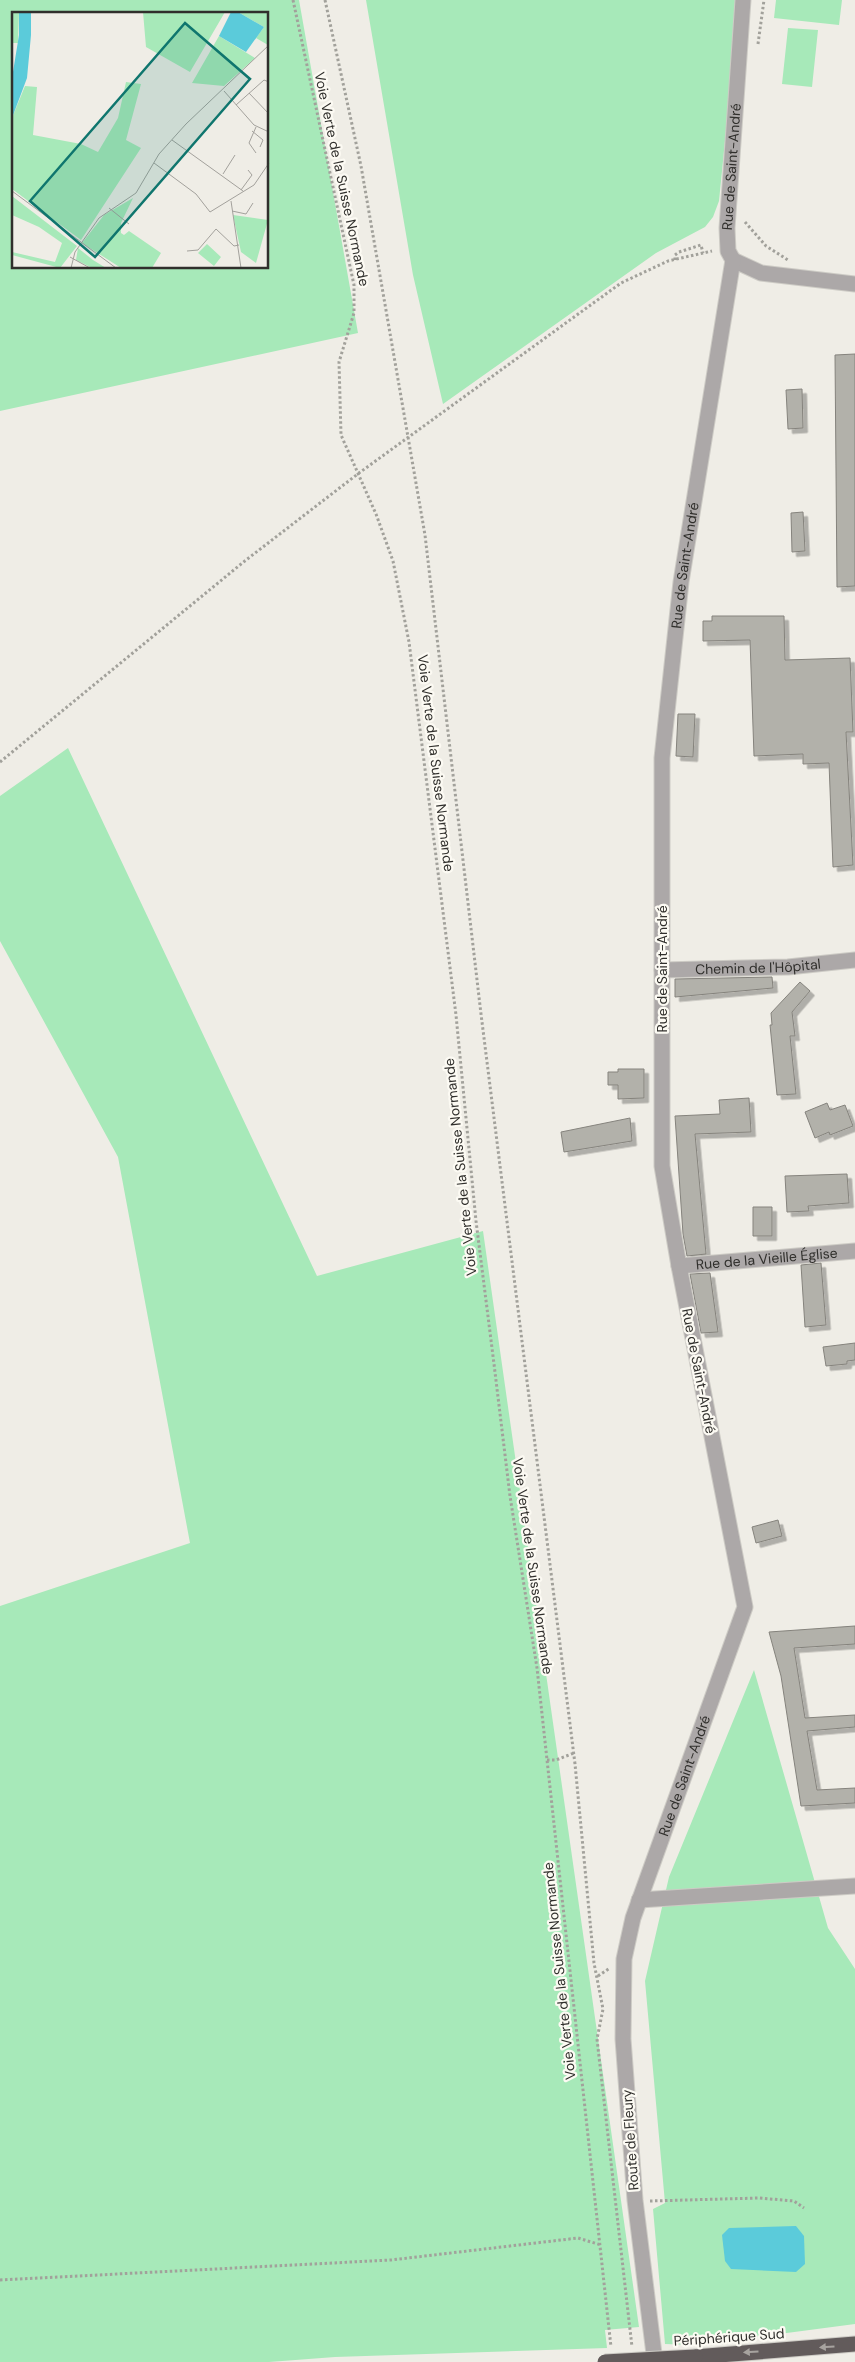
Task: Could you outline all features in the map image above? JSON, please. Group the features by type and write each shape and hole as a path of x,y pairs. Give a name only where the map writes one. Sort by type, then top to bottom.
{"highway":[{"name":"Périphérique Sud","path":"608,2355 694,2356 855,2344"}],"street":[{"name":"Rue de Saint-André","path":"633,1918 745,1607 678,1266 662,1166 662,758 681,582 733,260 728,251 726,228 743,0"},
{"path":"733,260 761,273 855,284"},
{"name":"Chemin de l'Hôpital","path":"662,970 788,967 855,960"},
{"name":"Rue de la Vieille Église","path":"678,1266 855,1250"},
{"path":"639,1900 855,1886"},
{"name":"Route de Fleury","path":"633,1918 624,1959 623,2039 635,2200 655,2362"}],"path":[{"name":"Voie Verte de la Suisse Normande","path":"293,0 354,286 354,314 340,362 341,435 359,473 393,561 409,642 456,1015 488,1316 510,1496 537,1668 601,2246 608,2355"},
{"path":"325,0 361,166 426,545 485,1043 574,1754 594,1963 603,2009 597,2039 632,2353"},
{"path":"757,52 764,0"},
{"path":"746,214 744,224 766,246 793,263"},
{"path":"675,260 675,255 679,252 701,245 703,253"},
{"path":"0,762 246,560 359,473 621,283 675,260 712,251"},
{"path":"547,1760 556,1760 574,1754"},
{"path":"635,2200 681,2201 759,2198 794,2201 804,2208"},
{"path":"0,2280 391,2260 578,2238 601,2246"}],"green space":[{"path":"0,0 299,0 358,333 0,411"},
{"path":"366,0 739,0 719,201 713,217 705,227 656,253 443,404 413,275"},
{"path":"776,0 842,0 839,25 774,18"},
{"path":"788,28 818,30 812,87 782,84"},
{"path":"68,748 317,1276 483,1231 639,2327 605,2330 607,2348 335,2357 269,2362 0,2362 0,1606 190,1543 118,1157 0,941 0,796"},
{"path":"754,1670 828,1928 855,1969 855,2324 694,2345 665,2344 653,2209 665,2203 645,1981 669,1877"}],"water":[{"path":"796,2226 804,2236 805,2264 796,2272 731,2269 725,2261 722,2235 729,2228"}],"building":[{"path":"855,354 855,586 837,587 835,355"},
{"path":"802,389 803,428 788,429 786,390"},
{"path":"803,512 805,551 792,552 791,513"},
{"path":"712,616 784,616 785,660 850,658 853,732 846,732 853,865 833,867 829,763 803,764 803,754 754,756 750,640 703,641 703,621 712,621"},
{"path":"678,714 695,714 693,757 676,756"},
{"path":"772,977 773,988 675,997 675,979"},
{"path":"800,982 810,991 792,1012 795,1036 790,1036 796,1094 777,1095 770,1025 772,1025 771,1013"},
{"path":"618,1069 644,1069 644,1098 618,1099 618,1085 608,1085 608,1072 618,1072"},
{"path":"749,1098 751,1132 695,1134 706,1254 687,1256 683,1234 675,1116 720,1114 719,1100"},
{"path":"827,1103 830,1110 845,1105 853,1126 830,1135 829,1132 815,1138 805,1112"},
{"path":"630,1118 632,1141 564,1152 561,1132"},
{"path":"847,1174 849,1203 808,1206 809,1211 787,1212 785,1176"},
{"path":"753,1207 772,1207 772,1236 753,1236"},
{"path":"821,1263 826,1325 805,1327 801,1265"},
{"path":"710,1273 718,1332 701,1333 690,1274"},
{"path":"855,1343 855,1360 847,1361 847,1364 826,1366 823,1347"},
{"path":"778,1520 782,1536 756,1543 752,1527"},
{"path":"855,1626 855,1644 794,1648 805,1718 855,1715 855,1727 807,1731 817,1790 855,1788 855,1803 801,1806 781,1676 769,1632"}]}
